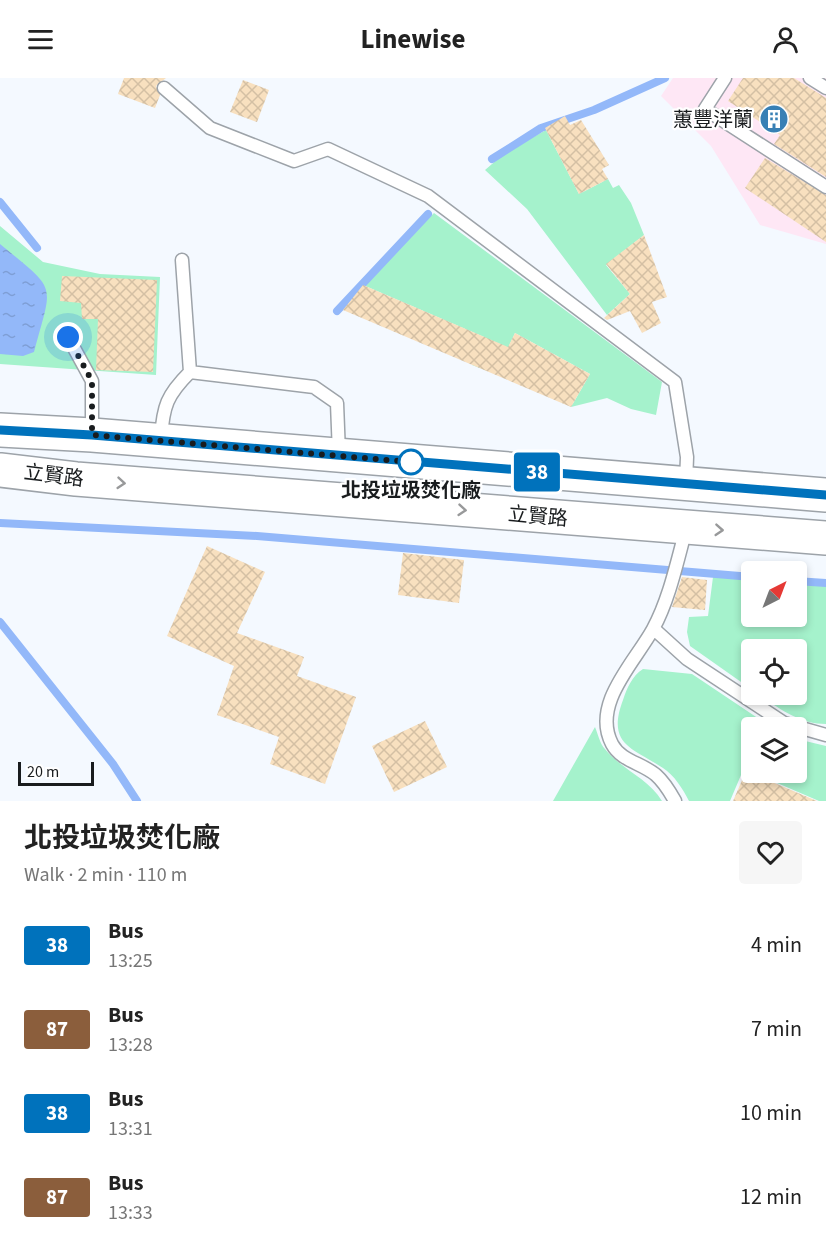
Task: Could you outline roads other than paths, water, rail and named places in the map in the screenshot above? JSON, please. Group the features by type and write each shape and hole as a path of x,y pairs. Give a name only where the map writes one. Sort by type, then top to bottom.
{"street":[{"name":"立賢路","path":"0,430 92,435 826,495"},
{"path":"312,498 327,455"},
{"name":"立賢路","path":"0,470 76,479 826,538"}],"lane":[{"path":"725,78 705,109 826,187"},
{"path":"810,78 826,88"},
{"path":"164,88 210,128 294,161 328,149 428,196 675,382 687,457 686,484"},
{"path":"161,441 163,412 172,390 190,372 182,260"},
{"path":"68,337 92,381 92,435"},
{"path":"190,372 314,387 337,403 327,455"},
{"path":"675,801 657,775 623,756 608,735 606,718 610,702 637,652 654,629 686,528"},
{"path":"654,629 687,659 784,723 826,735"}],"water":[{"path":"0,244 32,271 46,289 45,312 34,352 23,356 0,354"}],"waterway":[{"path":"492,159 541,128 594,110 665,78"},
{"path":"0,202 37,248"},
{"path":"337,311 428,214"},
{"path":"0,523 257,536 741,576"},
{"path":"807,582 826,583"},
{"path":"0,622 113,764 137,801"}],"place":[{"name":"蕙豐洋蘭","path":"774,119"},
{"name":"北投垃圾焚化廠","path":"411,462"}]}
